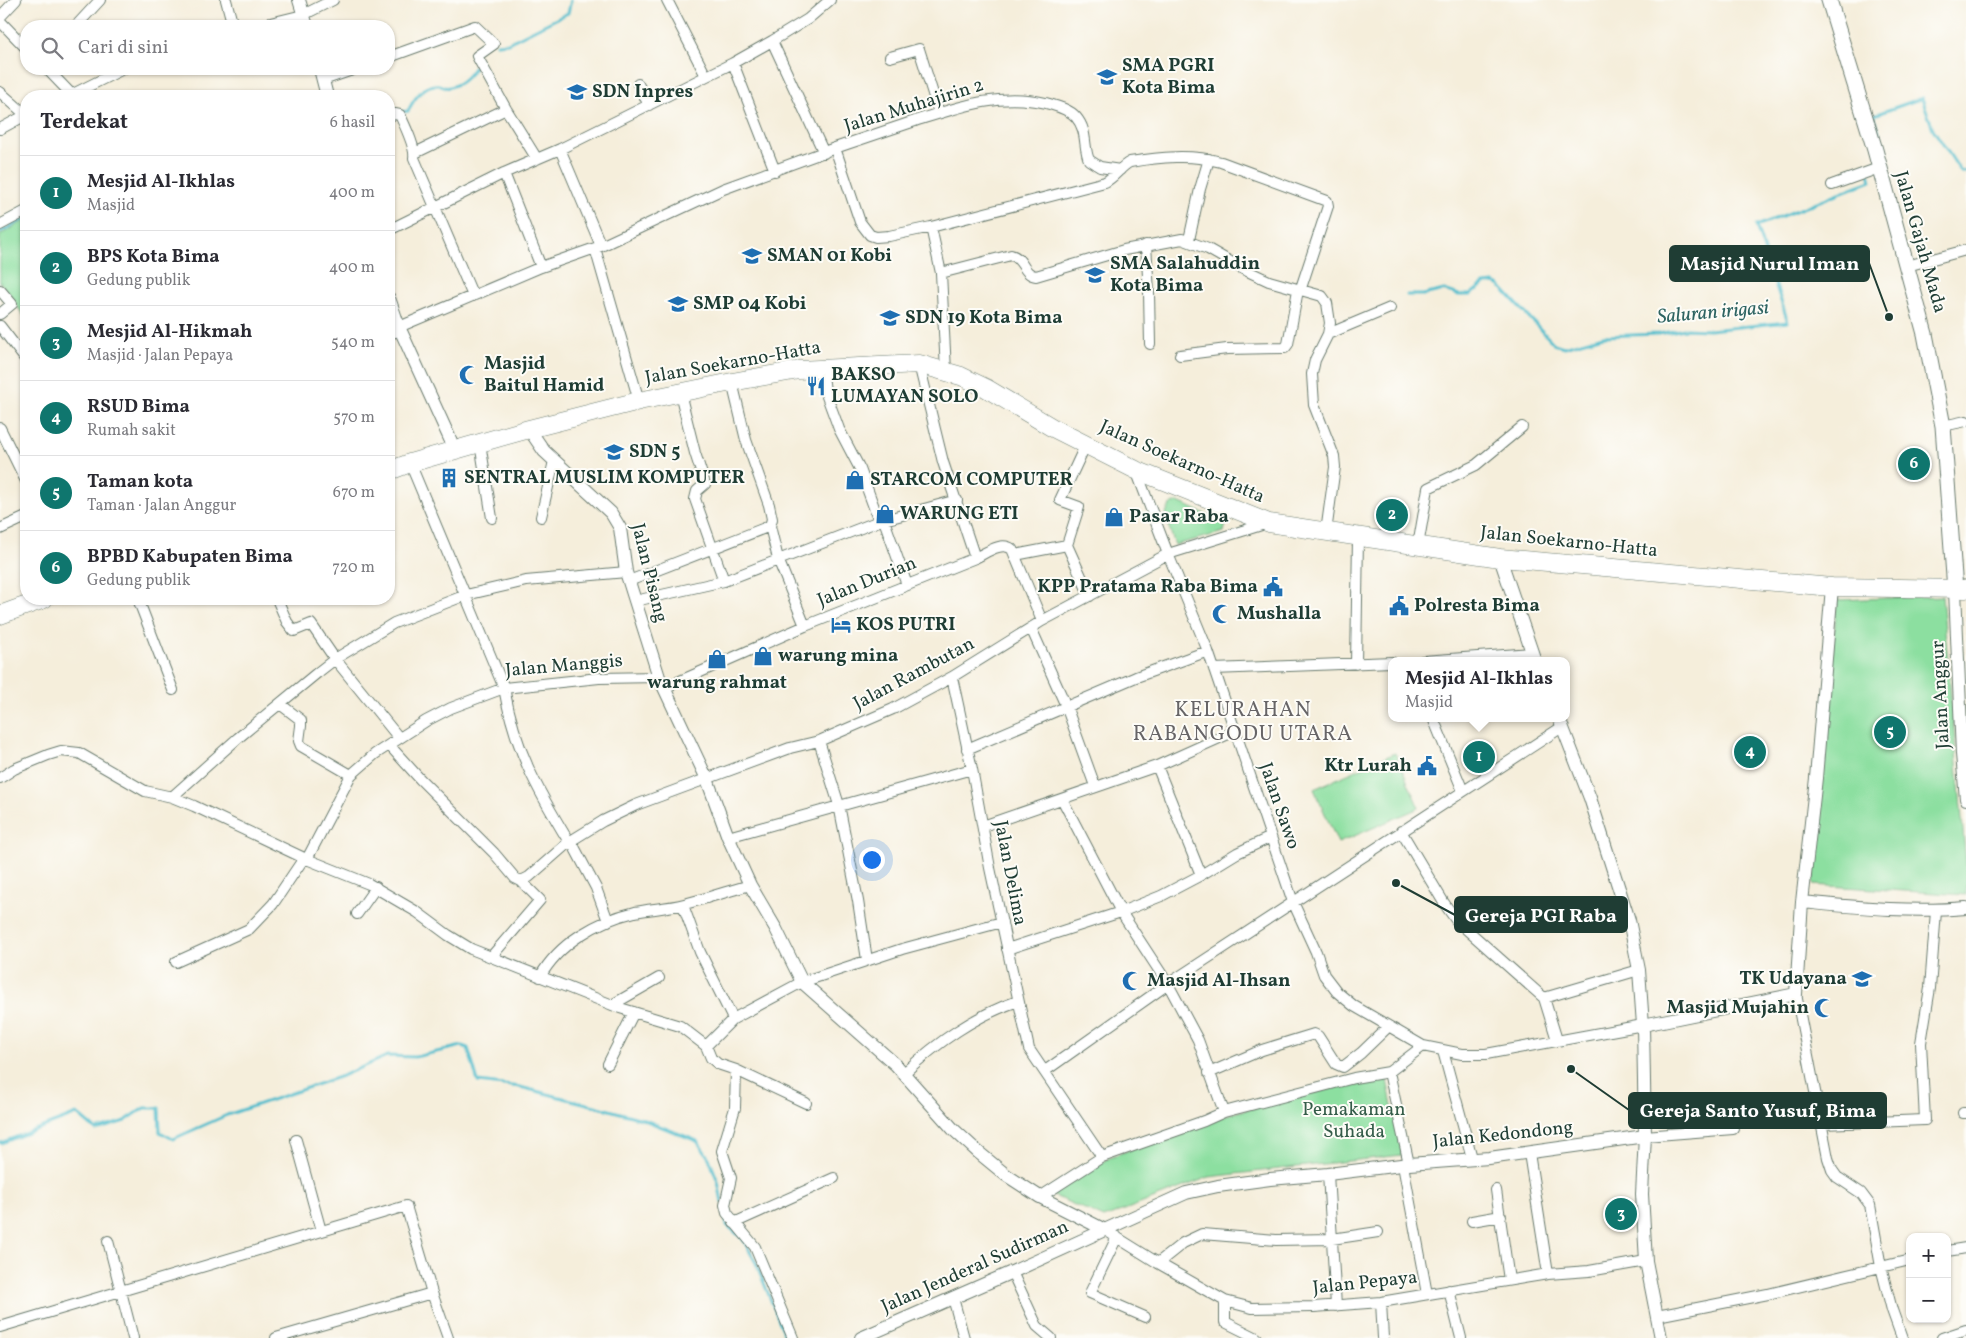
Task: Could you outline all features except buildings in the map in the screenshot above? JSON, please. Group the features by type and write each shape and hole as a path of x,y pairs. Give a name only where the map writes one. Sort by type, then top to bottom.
{"highway":[{"name":"Jalan Soekarno-Hatta","path":"395,466 639,401 732,382 799,370 919,364 946,371 986,388 1030,415 1136,470 1269,523 1500,558 1832,587 1960,589"},
{"path":"1,612 24,605"}],"main road":[{"name":"Jalan Gajah Mada","path":"1829,0 1879,168 1925,334 1943,426 1960,589"}],"street":[{"path":"0,17 16,0"},
{"path":"82,20 100,0"},
{"path":"226,0 231,20"},
{"path":"299,0 305,20"},
{"path":"306,20 333,0"},
{"path":"666,0 706,76"},
{"path":"395,227 504,173 560,149 733,62 772,41 808,18 830,0"},
{"path":"0,21 20,42"},
{"path":"395,54 475,26 494,44 477,56 537,159"},
{"path":"772,41 824,153"},
{"path":"890,57 919,50 939,113"},
{"path":"733,62 775,171"},
{"path":"52,75 66,90"},
{"path":"83,90 112,75"},
{"path":"322,75 326,90"},
{"path":"638,84 649,105"},
{"path":"0,92 20,110"},
{"name":"Jalan Muhajirin 2","path":"1120,170 1100,167 1089,160 1086,138 1081,124 1075,116 1062,108 1031,100 1010,98 962,106 835,148 860,222 870,235 876,237 930,227 1086,188 1114,178 1127,163 1140,160 1185,157 1209,159 1326,200 1328,204 1299,290"},
{"path":"415,153 506,108"},
{"path":"395,114 400,114 415,153 414,158 473,296"},
{"path":"0,129 20,118"},
{"path":"455,450 396,331 541,267 598,247 723,189 835,148"},
{"path":"560,149 598,247 639,401"},
{"path":"1189,240 1200,189 1209,159"},
{"path":"1832,185 1879,168"},
{"path":"504,173 541,267"},
{"path":"0,225 20,214"},
{"path":"930,227 941,273 946,371"},
{"path":"941,273 1011,255 1018,258 1027,272 1036,276 1124,250 1171,240 1189,240 1269,281 1320,295 1324,298 1330,323 1328,334 1315,360 1312,374 1314,405 1334,456 1326,532"},
{"path":"1146,245 1150,344"},
{"path":"1907,266 1966,250"},
{"path":"0,290 12,304 0,314"},
{"path":"1180,355 1227,348 1285,348 1288,344 1299,290"},
{"path":"1328,334 1390,308"},
{"path":"0,326 20,352"},
{"path":"919,364 943,462 975,558"},
{"path":"822,368 825,391 839,429 860,469 907,585"},
{"path":"732,382 746,440 769,506 772,519 770,526 778,559 805,626"},
{"path":"680,393 705,484 697,491 695,499 724,581"},
{"path":"1943,426 1966,421"},
{"path":"1418,546 1428,488 1476,465 1522,427"},
{"path":"0,428 20,469"},
{"name":"Jalan Pisang","path":"529,430 544,451 611,514 618,523 622,534 627,576 662,682 707,779 728,837 750,885 776,929 802,982"},
{"path":"480,443 492,518"},
{"path":"1086,444 1060,500 1079,507 1067,545 1090,596"},
{"path":"541,517 554,461"},
{"path":"410,463 504,688 509,718 528,770 596,888 608,920"},
{"name":"Jalan Sawo","path":"1136,470 1208,651 1293,902 1316,952 1324,975 1337,992 1354,1006 1423,1046 1462,1054 1486,1054 1643,1025"},
{"path":"635,601 724,581 882,520 957,500"},
{"path":"0,529 20,520"},
{"name":"Jalan Rambutan","path":"521,881 529,877 570,842 603,821 636,805 790,748 820,741 894,709 952,677 1042,621 1168,554 1269,523"},
{"path":"172,797 238,738 335,659 394,623 466,595 526,581 627,576 712,548 770,526"},
{"path":"1356,664 1358,537"},
{"name":"Jalan Durian","path":"662,682 1004,545 1010,548 1015,555"},
{"path":"1042,621 1015,555 1067,545"},
{"path":"1500,558 1534,657"},
{"path":"1832,587 1815,787 1802,902 1796,994 1832,1170 1844,1182 1861,1193 1870,1205 1881,1267 1892,1310 1902,1338"},
{"name":"Jalan Anggur","path":"1960,589 1966,799"},
{"path":"140,605 173,690"},
{"path":"280,605 294,631 298,631 311,624 335,659 400,738"},
{"path":"1032,628 1066,706 1095,786"},
{"path":"967,749 1136,677 1208,651"},
{"path":"1214,669 1388,662"},
{"name":"Jalan Delima","path":"952,677 972,769 990,868 1029,1049 1102,1156"},
{"name":"Jalan Manggis","path":"176,962 249,929 273,904 305,858 351,775 374,754 390,746 426,721 451,708 504,688 536,683 598,678 662,682"},
{"path":"280,704 300,720 302,726 299,742 301,746 351,775"},
{"path":"1435,722 1463,791"},
{"path":"1045,1071 1168,984 1463,791 1561,723 1590,798 1629,920 1639,970 1643,1025 1645,1136 1642,1194 1646,1261 1661,1338"},
{"path":"983,826 1157,766 1235,731"},
{"path":"820,741 839,805 858,901 867,960"},
{"path":"390,746 494,853 515,878 521,881 540,900 491,957"},
{"path":"0,778 31,760 61,751 79,753 145,791 172,797 305,858 376,887 418,912 448,935 471,949 612,1005 669,1021 680,1026 706,1046 711,1058 718,1064 736,1070 806,1103"},
{"path":"1157,766 1202,875"},
{"path":"728,837 972,769"},
{"path":"1062,799 1121,912 1168,984 1198,1040 1224,1112"},
{"path":"1401,831 1456,920 1544,998 1557,1040"},
{"path":"1007,948 1121,912 1162,896 1202,875 1237,853 1271,837"},
{"path":"540,977 546,966 560,952 582,934 608,920 635,912 683,904 750,885"},
{"path":"356,914 376,887"},
{"path":"1802,902 1936,911 1966,908"},
{"path":"683,904 700,952 733,1019"},
{"path":"1822,1124 1925,1120 1921,1043 1930,988 1936,911"},
{"path":"706,1046 733,1019 802,982 902,949 1002,922"},
{"path":"1544,998 1639,970"},
{"path":"612,1005 659,978"},
{"path":"802,982 904,1072 953,1129 1006,1175 1040,1197 1105,1230"},
{"path":"1643,1025 1796,994"},
{"path":"904,1072 930,1050 963,1027 999,1007 1018,1001"},
{"path":"608,1064 634,1012"},
{"path":"1209,1073 1262,1050 1314,1034 1318,1036 1336,1064 1343,1067 1361,1053 1388,1026"},
{"path":"1040,1197 1102,1156 1204,1121 1224,1112 1354,1078 1389,1072 1423,1046"},
{"path":"1443,1051 1472,1158"},
{"path":"736,1070 734,1108 722,1151 731,1178 725,1205 727,1213 734,1223 755,1247 793,1338"},
{"path":"1389,1072 1427,1294"},
{"path":"1645,1136 1733,1128"},
{"name":"Jalan Kedondong","path":"1105,1230 1186,1192 1270,1179 1529,1153 1645,1136"},
{"path":"296,1140 321,1231"},
{"path":"1529,1153 1548,1274"},
{"path":"1328,1174 1336,1306"},
{"path":"734,1223 834,1178"},
{"path":"1496,1190 1509,1280"},
{"path":"0,1327 406,1206 432,1293 448,1338"},
{"path":"1472,1221 1501,1216"},
{"name":"Jalan Pepaya","path":"1105,1230 1225,1301 1252,1308 1336,1306 1381,1302 1509,1280 1548,1274 1589,1271 1646,1261"},
{"name":"Jalan Jenderal Sudirman","path":"861,1338 1105,1230"},
{"path":"1158,1263 1183,1243 1202,1234 1276,1240 1332,1240 1378,1232"},
{"path":"1117,1238 1090,1293 1145,1317"},
{"path":"108,1242 133,1338"},
{"path":"1951,1250 1966,1248"},
{"path":"1657,1316 1768,1294 1906,1261"},
{"path":"1012,1272 1037,1326 1051,1338"},
{"path":"1450,1290 1458,1338"},
{"path":"276,1338 432,1293"},
{"path":"953,1298 964,1338"},
{"path":"1225,1301 1225,1322 1257,1338"},
{"path":"1381,1302 1383,1338"},
{"path":"1942,1338 1966,1330"}],"green space":[{"path":"20,223 20,310 0,282 0,235"},
{"path":"1178,502 1226,523 1224,532 1175,545 1165,516 1170,505"},
{"path":"1942,596 1966,864 1966,895 1813,885 1837,600"},
{"path":"1395,753 1419,808 1338,843 1314,789"},
{"name":"Pemakaman Suhada","path":"1386,1075 1402,1155 1209,1177 1104,1218 1052,1195 1110,1157 1233,1113"}],"waterway":[{"path":"497,44 508,43 568,13 571,0"},
{"path":"401,112 408,111 416,98 429,87 439,85 448,88 463,81 478,62"},
{"name":"Saluran irigasi","path":"1884,162 1887,161 1874,115 1922,98 1933,129 1961,172 1966,172"},
{"name":"Saluran irigasi","path":"1407,295 1423,295 1444,290 1459,295 1470,295 1484,284 1494,283 1500,286 1554,344 1564,347 1603,336 1659,334 1684,329 1709,330 1788,322 1756,226 1871,181 1869,173"},
{"path":"0,232 20,221"},
{"path":"1,1143 77,1114 96,1130 125,1121 144,1108 159,1108 160,1132 173,1139 227,1115 342,1076 387,1056 415,1057 462,1046 468,1048 478,1082 520,1087 595,1106 642,1119 697,1141 709,1158 718,1182 722,1202"},
{"path":"725,1216 727,1225 743,1239 756,1263 786,1338"}],"place":[{"name":"SMA PGRI Kota Bima","path":"1107,77"},
{"name":"SDN Inpres","path":"577,92"},
{"name":"SMAN 01 Kobi","path":"752,256"},
{"name":"SMA Salahuddin Kota Bima","path":"1095,275"},
{"name":"SMP 04 Kobi","path":"678,304"},
{"name":"Masjid Nurul Iman","path":"1889,317"},
{"name":"SDN 19 Kota Bima","path":"890,318"},
{"name":"Masjid Baitul Hamid","path":"469,375"},
{"name":"BAKSO LUMAYAN SOLO","path":"816,386"},
{"name":"SDN 5","path":"614,452"},
{"name":"BPBD Kabupaten Bima","path":"1914,464"},
{"name":"SENTRAL MUSLIM KOMPUTER","path":"449,478"},
{"name":"STARCOM COMPUTER","path":"855,480"},
{"name":"WARUNG ETI","path":"885,514"},
{"name":"BPS Kota Bima","path":"1392,515"},
{"name":"Pasar Raba","path":"1114,517"},
{"name":"KPP Pratama Raba Bima","path":"1273,587"},
{"name":"Polresta Bima","path":"1399,606"},
{"name":"Mushalla","path":"1222,614"},
{"name":"KOS PUTRI","path":"841,625"},
{"name":"warung mina","path":"763,656"},
{"name":"warung rahmat","path":"717,659"},
{"name":"Taman kota","path":"1890,732"},
{"name":"RSUD Bima","path":"1750,752"},
{"name":"Mesjid Al-Ikhlas","path":"1479,757"},
{"name":"Ktr Lurah","path":"1427,766"},
{"name":"Gereja PGI Raba","path":"1396,883"},
{"name":"TK Udayana","path":"1862,979"},
{"name":"Masjid Al-Ihsan","path":"1132,981"},
{"name":"Masjid Mujahin","path":"1824,1008"},
{"name":"Gereja Santo Yusuf, Bima","path":"1571,1069"},
{"name":"Mesjid Al-Hikmah","path":"1621,1214"}],"district":[{"name":"KELURAHAN RABANGODU UTARA","path":"1243,722"}]}
